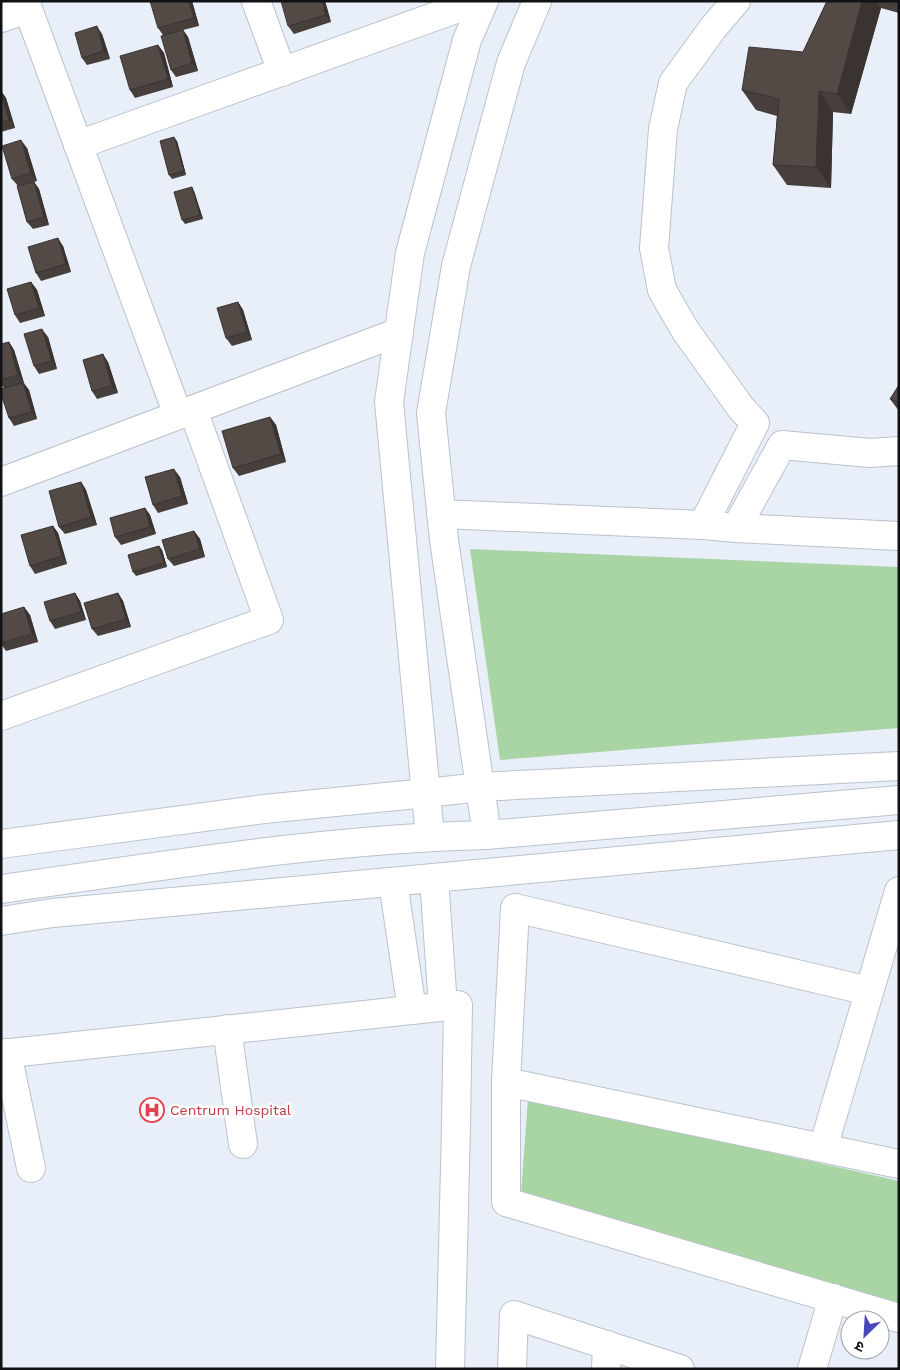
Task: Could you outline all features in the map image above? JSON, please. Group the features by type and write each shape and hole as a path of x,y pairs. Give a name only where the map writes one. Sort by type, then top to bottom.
{"street":[{"path":"256,1 282,72"},
{"path":"78,145 478,1"},
{"path":"430,836 389,402 410,253 467,40 484,1"},
{"path":"487,835 445,550 431,413 456,266 511,63 537,1"},
{"path":"703,525 755,423 741,408 685,330 662,290 654,248 663,129 673,83 713,28 736,1"},
{"path":"1,18 26,5 78,145 269,620 1,716"},
{"path":"1,482 399,332"},
{"path":"736,528 782,445 870,453 899,451"},
{"path":"441,514 703,525 899,536"},
{"path":"1,844 264,809 480,787 899,766"},
{"path":"1,889 266,852 430,836 487,835 899,800"},
{"path":"1,921 53,913 899,835"},
{"path":"434,878 444,1006"},
{"path":"393,882 412,1010"},
{"path":"823,1148 899,891"},
{"path":"869,991 515,908 506,1082 506,1202 899,1318"},
{"path":"32,1168 4,1053 458,1004 450,1369"},
{"path":"227,1030 243,1144"},
{"path":"506,1082 899,1164"},
{"path":"812,1369 833,1298"},
{"path":"512,1369 514,1315 607,1357 680,1369"}],"green space":[{"path":"470,549 899,567 899,728 500,760"},
{"path":"528,1098 899,1181 899,1309 521,1194"}],"building":[{"path":"150,1 189,1 194,18 158,28"},
{"path":"281,1 322,1 326,15 288,26"},
{"path":"827,1 862,1 837,94 819,91 816,167 773,165 779,99 742,90 749,47 803,52"},
{"path":"97,26 104,51 82,58 75,33"},
{"path":"183,30 192,63 171,70 161,36"},
{"path":"158,45 168,79 130,90 120,56"},
{"path":"1,93 9,120 1,123"},
{"path":"174,137 184,171 169,175 160,141"},
{"path":"21,140 31,173 12,179 2,146"},
{"path":"34,182 44,217 27,222 17,186"},
{"path":"192,187 200,215 182,220 174,192"},
{"path":"58,238 66,264 36,273 28,247"},
{"path":"31,282 39,308 15,315 7,289"},
{"path":"238,302 247,332 226,338 217,308"},
{"path":"42,329 52,361 34,366 24,334"},
{"path":"9,342 18,375 1,380 1,344"},
{"path":"103,354 112,386 92,391 83,360"},
{"path":"23,383 32,412 9,418 1,389"},
{"path":"899,385 899,402 890,399"},
{"path":"270,417 281,454 233,468 222,431"},
{"path":"174,469 182,496 153,505 145,477"},
{"path":"81,482 91,517 59,527 49,491"},
{"path":"145,508 150,527 115,537 110,518"},
{"path":"53,526 62,556 30,566 21,535"},
{"path":"194,531 200,549 168,559 162,540"},
{"path":"159,546 164,563 133,572 128,555"},
{"path":"75,593 81,612 50,621 44,602"},
{"path":"118,593 126,619 92,629 84,603"},
{"path":"24,607 32,634 1,643 1,614"}],"place":[{"name":"Centrum Hospital","path":"152,1110"}]}
